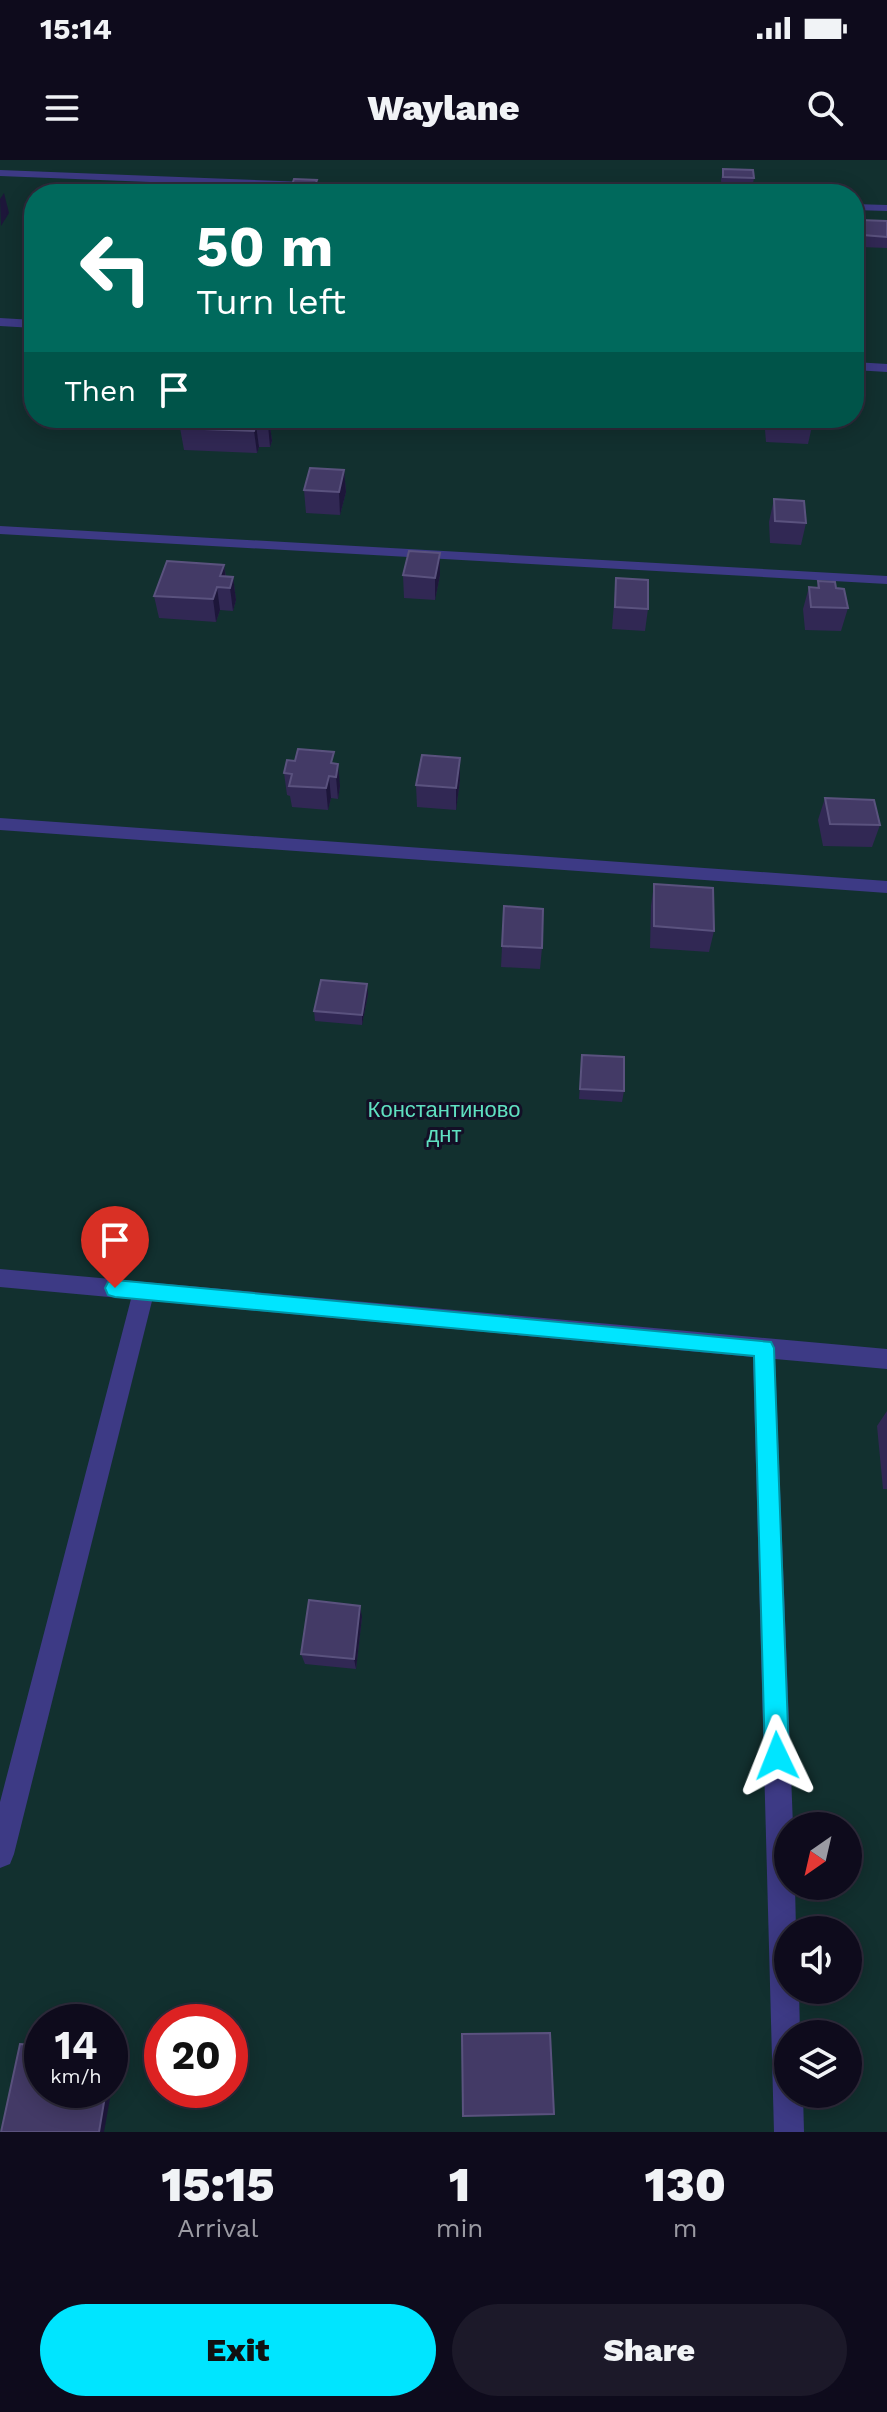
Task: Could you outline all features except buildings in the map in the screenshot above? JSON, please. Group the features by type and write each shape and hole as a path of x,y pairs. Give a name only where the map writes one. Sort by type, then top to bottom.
{"lane":[{"path":"0,173 280,184"},
{"path":"864,207 887,208"},
{"path":"0,322 24,323"},
{"path":"864,367 887,368"},
{"path":"0,530 887,580"},
{"path":"0,824 887,887"},
{"path":"0,1278 887,1359"},
{"path":"0,1854 144,1291"},
{"path":"764,1348 789,2132"}],"green space":[{"name":"Константиново днт","path":"0,160 887,160 887,2132 0,2132"}],"route":[{"path":"115,1288 764,1348 777,1756"}]}
